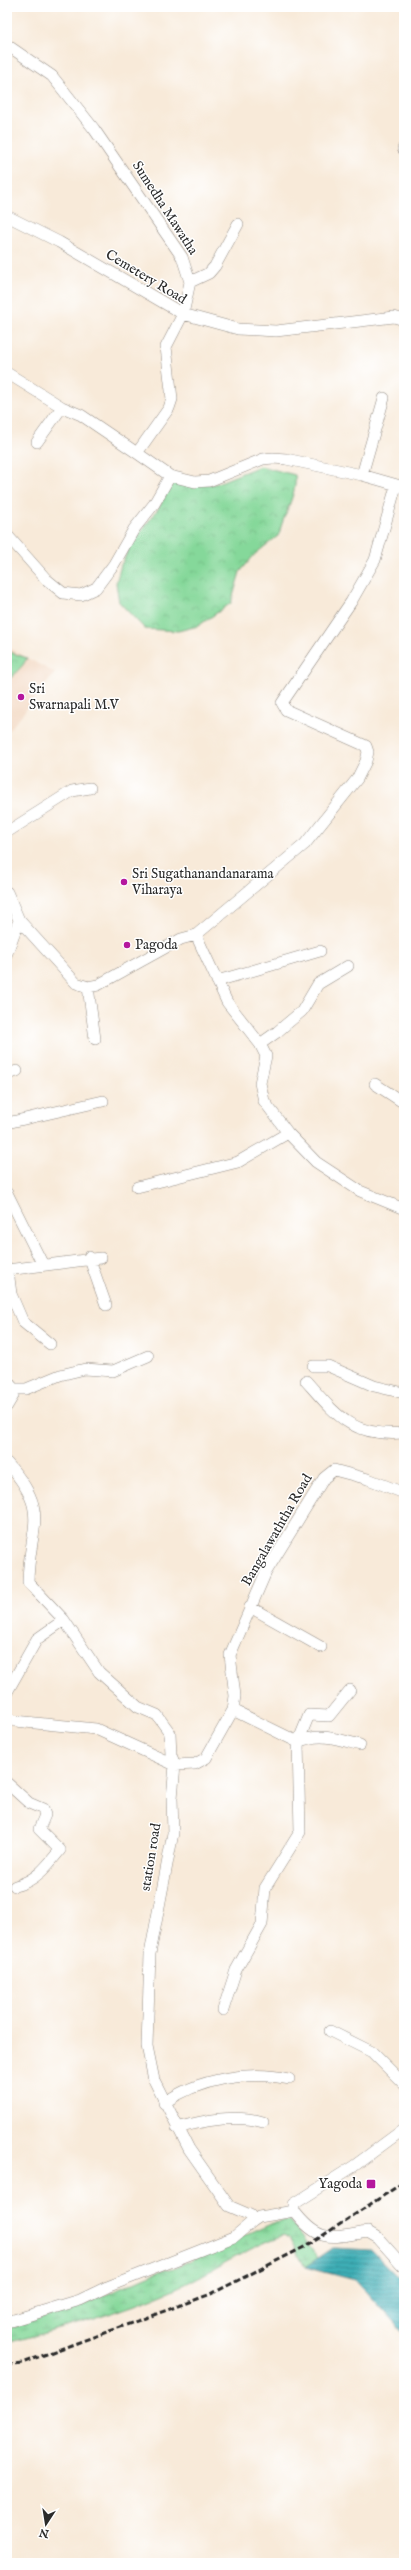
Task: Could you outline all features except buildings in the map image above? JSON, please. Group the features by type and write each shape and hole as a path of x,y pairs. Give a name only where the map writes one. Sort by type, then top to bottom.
{"street":[{"name":"Sumedha Mawatha","path":"7,45 52,76 57,82 94,130 182,257 190,282"},
{"name":"Cemetery Road","path":"7,216 59,242 183,314 166,346 172,399 169,408 137,453"},
{"path":"238,224 215,266 209,273 190,282 183,314 238,329 276,331 399,318"},
{"path":"7,373 62,407 81,415 170,476 203,483 263,459 274,458 286,459 362,475 400,486 375,560 352,602 282,703 286,710 366,746 368,752 366,762 357,779 305,844 196,935 181,939 98,985 88,987 76,983 19,920 7,892"},
{"path":"362,475 384,398"},
{"path":"37,442 62,407"},
{"path":"7,535 46,579 63,593 81,595 96,588 114,564 134,529 154,504 170,476"},
{"path":"7,832 72,791 90,788"},
{"path":"7,953 19,920"},
{"path":"196,935 227,1002 260,1044 266,1056 260,1083 264,1101 288,1133 316,1162 360,1191 404,1209"},
{"path":"217,981 320,951"},
{"path":"260,1044 302,1011 318,984 348,966"},
{"path":"88,987 95,1039"},
{"path":"375,1084 404,1102"},
{"path":"7,1123 103,1101"},
{"path":"137,1186 238,1162 288,1133"},
{"path":"8,1191 43,1265"},
{"path":"89,1258 106,1305"},
{"path":"50,1344 23,1322 11,1294 7,1270 89,1258 101,1258"},
{"path":"10,1385 26,1390 60,1375 85,1369 113,1371 148,1356"},
{"path":"313,1366 328,1366 374,1386 404,1392"},
{"path":"306,1380 336,1414 358,1429 382,1435 404,1433"},
{"path":"7,1406 13,1396 10,1385"},
{"name":"station road","path":"7,1463 24,1484 34,1501 36,1515 28,1582 64,1620 99,1672 138,1707 157,1714 167,1726 170,1733 171,1755 175,1765 172,1798 173,1833 150,1954 146,2046 154,2080 177,2128 229,2206 250,2215 252,2221"},
{"name":"Bangalawaththa Road","path":"175,1765 195,1764 206,1758 233,1710 235,1696 230,1656 266,1572 309,1498 324,1478 334,1470 368,1479 404,1493"},
{"path":"250,1607 321,1646"},
{"path":"7,1692 37,1639 64,1620"},
{"path":"223,2010 236,1970 262,1924 264,1888 300,1832 298,1742 310,1715 328,1716 350,1690"},
{"path":"233,1710 298,1742"},
{"path":"7,1718 15,1721 96,1729 175,1765"},
{"path":"298,1742 311,1736 331,1736 360,1745"},
{"path":"7,1783 29,1803 43,1809 44,1815 39,1829 60,1850 44,1870 26,1883 15,1886"},
{"path":"330,2030 372,2052 404,2084"},
{"path":"164,2103 179,2092 214,2082 263,2075 289,2079"},
{"path":"177,2128 222,2119 249,2118 263,2122"},
{"path":"404,2129 354,2166 294,2204 294,2211 312,2229 329,2238 368,2232 378,2238 404,2267"},
{"path":"7,2322 80,2300 234,2237 252,2221 259,2217 294,2211"}],"shaded area":[{"name":"Sri Swarnapali M.V","path":"7,647 55,673 7,733"}],"green space":[{"path":"260,466 295,475 294,490 279,535 255,554 240,572 231,603 198,626 178,631 145,629 119,602 116,583 121,565 132,543 158,509 172,484 215,484"},
{"path":"7,651 27,658 23,665 7,682"},
{"path":"290,2221 318,2258 305,2267 290,2239 284,2235 243,2253 189,2282 155,2298 50,2332 7,2343 7,2328 80,2306 160,2271 174,2268 273,2223"}],"water":[{"path":"333,2248 371,2250 404,2283 404,2334 355,2280 305,2267"}],"railway":[{"path":"7,2365 22,2363 211,2294 310,2244 404,2182"}],"place":[{"name":"Sri Swarnapali M.V","path":"21,697"},
{"name":"Sri Sugathanandanarama Viharaya","path":"124,882"},
{"name":"Pagoda","path":"127,945"},
{"name":"Yagoda","path":"371,2184"}]}
